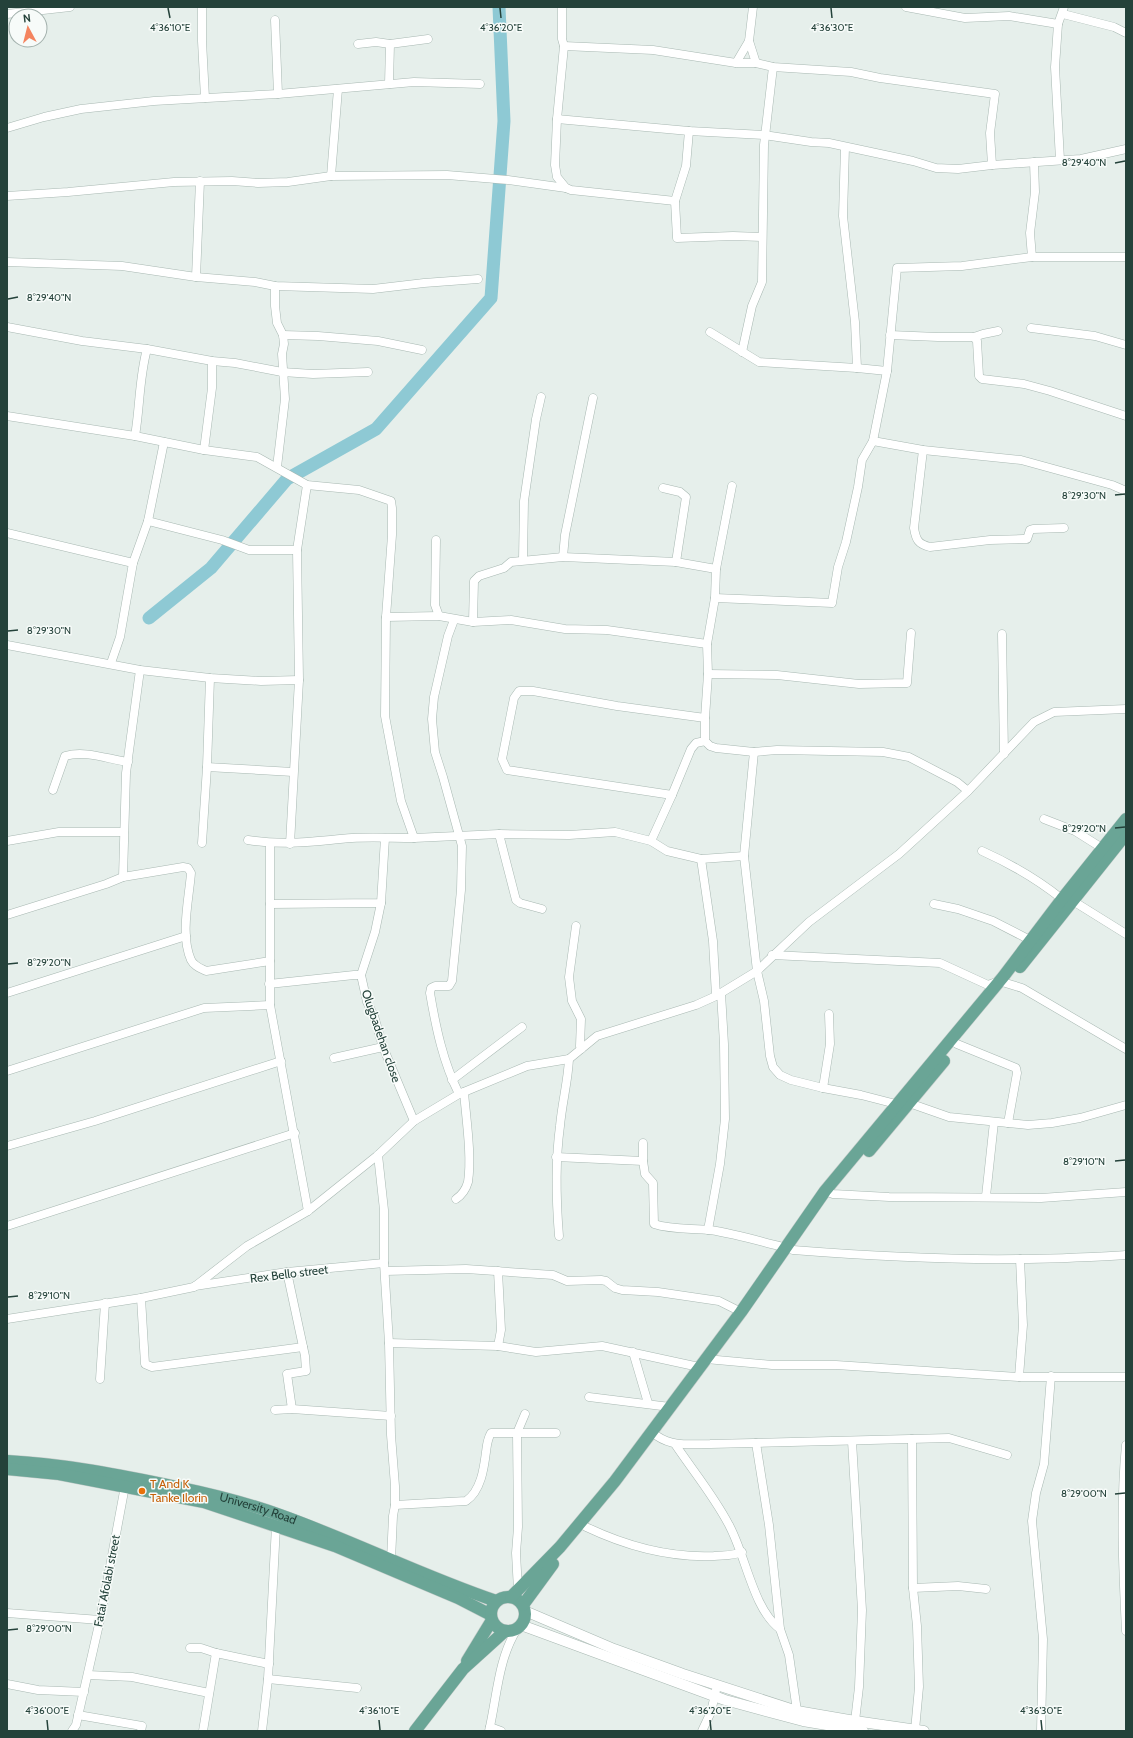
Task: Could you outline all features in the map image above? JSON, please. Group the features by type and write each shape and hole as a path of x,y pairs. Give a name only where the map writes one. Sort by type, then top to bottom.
{"main road":[{"path":"829,1192 909,1103 957,1044 1067,900 1102,848 1126,819"},
{"path":"463,1670 469,1655 491,1618 493,1606 496,1601 514,1593 560,1547 615,1481 670,1407 707,1362 790,1249 829,1192 896,1104 1003,983 1030,940 1126,834"},
{"path":"524,1608 546,1572 620,1485 657,1436 741,1312 790,1249"},
{"name":"University Road","path":"7,1461 60,1466 132,1477 206,1493 278,1514 461,1590 496,1601"},
{"name":"University Road","path":"7,1469 59,1474 204,1502 335,1546 458,1598 491,1618"},
{"path":"415,1731 463,1670 524,1621 524,1608 514,1593"},
{"path":"491,1618 495,1625 514,1628"}],"street":[{"path":"7,14 70,7"},
{"path":"202,7 205,98"},
{"path":"562,7 562,39 564,46 557,119 555,165 557,177 566,188"},
{"path":"736,63 749,41 753,7"},
{"path":"906,7 965,18 1009,16 1058,24"},
{"path":"1060,160 1055,67 1058,24 1063,11 1114,27 1126,33"},
{"path":"275,20 278,94"},
{"path":"358,44 376,42 390,44 428,39"},
{"path":"749,41 756,63"},
{"path":"389,84 390,44"},
{"path":"564,46 653,50 736,63 756,63 773,67 851,72 880,78 995,94 990,133 992,165"},
{"path":"742,352 752,306 762,282 764,135 773,67"},
{"path":"7,128 44,116 81,109 154,100 278,94 414,82 480,84"},
{"path":"331,176 338,89"},
{"path":"557,119 764,135 811,142 829,143 913,161 936,168 958,169 992,165 1081,159 1126,149"},
{"path":"689,130 686,166 675,201 677,238 733,236 762,237"},
{"path":"845,147 843,216 855,322 857,368"},
{"path":"1032,257 1030,233 1034,192 1034,162"},
{"path":"7,196 174,182 200,181 258,183 288,182 331,176 447,175 508,180 675,201"},
{"path":"196,277 200,181"},
{"path":"715,598 832,603 838,567 846,542 858,487 862,460 874,441 887,371 897,268 962,266 1032,257 1126,257"},
{"path":"7,262 122,266 196,277 255,282 275,286 373,289 478,279"},
{"path":"275,286 277,323 283,335 284,344 282,354 282,372 285,406 277,467"},
{"path":"7,327 82,341 147,349 282,372 313,374 368,372"},
{"path":"1031,328 1095,336 1126,345"},
{"path":"890,334 974,337 998,331"},
{"path":"710,332 759,362 887,371"},
{"path":"283,335 318,336 378,341 422,350"},
{"path":"974,337 977,341 979,376 982,379 1024,384 1126,416"},
{"path":"135,436 142,367 147,349"},
{"path":"204,450 212,388 212,361"},
{"path":"523,560 524,501 536,419 541,397"},
{"path":"563,557 565,535 593,398"},
{"path":"7,416 135,436 204,450 257,457 308,485 358,490 391,501 392,535 386,617 385,716 401,801 414,838"},
{"path":"874,441 923,450 1021,460 1112,485 1126,491"},
{"path":"111,663 120,637 133,563 148,521 164,442"},
{"path":"923,450 914,528 915,538 921,544 930,547 990,540 1022,539 1027,538 1030,530 1033,529 1064,528"},
{"path":"290,844 299,680 297,550 308,485"},
{"path":"732,486 716,569 715,598 708,644 705,741 710,746 716,748 754,752 777,750 883,752 909,757 957,782 968,791"},
{"path":"663,488 680,492 686,497 676,562"},
{"path":"148,521 222,540 239,548 249,550 297,550"},
{"path":"7,533 133,563"},
{"path":"436,540 434,605 438,616"},
{"path":"473,622 474,581 476,578 504,568 511,562 563,557 676,562 716,569"},
{"path":"386,617 438,616 454,620 473,622 511,620 565,629 607,630 708,644"},
{"path":"454,620 448,636 434,697 432,718 434,752 462,846 461,890 452,981 449,986 435,986 431,988 430,993 437,1034 452,1080 461,1093 469,1158 468,1182 463,1194 456,1199"},
{"path":"708,674 777,676 859,684 907,683 911,633"},
{"path":"1002,634 1004,754"},
{"path":"7,645 111,663 140,670 210,678 260,681 299,680"},
{"path":"123,877 128,762 140,670"},
{"path":"202,843 207,767 210,678"},
{"path":"672,795 507,770 502,759 514,698 519,691 533,691 617,706 705,718"},
{"path":"194,1287 247,1246 308,1211 378,1155 414,1121 461,1093 527,1066 569,1059 597,1036 696,1005 718,995 757,971 772,955 809,922 899,854 968,791 1034,722 1054,712 1126,709"},
{"path":"651,841 691,749 696,743 705,741"},
{"path":"754,752 744,856 757,971 764,1001 770,1056 773,1067 780,1075 791,1080 896,1104"},
{"path":"53,790 65,756 81,754 128,762"},
{"path":"207,767 293,772"},
{"path":"1044,819 1075,831 1102,848"},
{"path":"7,841 58,832 124,832"},
{"path":"248,840 270,844 290,844 353,838 414,838 499,834 569,835 615,832 651,841 667,851 701,859 744,856"},
{"path":"499,834 516,900 520,903 542,909"},
{"name":"Olugbadehan close","path":"385,838 381,903 375,932 361,975 367,1002 374,1016 383,1047 414,1121"},
{"path":"270,844 270,1005 295,1133 308,1211"},
{"path":"982,851 1006,862 1042,883 1067,900 1126,934"},
{"path":"701,859 713,941 724,1044 725,1119 720,1164 708,1230"},
{"path":"7,914 106,884 123,877 183,867 188,868 191,872 186,936 191,960 197,967 206,971 270,961"},
{"path":"270,904 381,903"},
{"path":"934,904 958,909 993,921 1030,940"},
{"path":"576,926 570,984 572,1001 580,1019 581,1049"},
{"path":"7,993 186,936"},
{"path":"772,955 940,963 988,985 1003,983 1022,988 1126,1049"},
{"path":"269,984 361,975"},
{"path":"7,1071 204,1008 270,1005"},
{"path":"823,1088 830,1044 829,1014"},
{"path":"452,1080 522,1027"},
{"path":"957,1044 1016,1068 1017,1073 1008,1123"},
{"path":"334,1058 383,1047"},
{"path":"559,1236 556,1198 556,1157 562,1105 568,1079 569,1059"},
{"path":"7,1146 95,1120 281,1061"},
{"path":"909,1103 949,1117 1028,1125 1052,1123 1126,1105"},
{"path":"986,1196 994,1122"},
{"path":"7,1226 295,1133"},
{"path":"643,1143 645,1174 653,1183 654,1224 673,1228 708,1230 742,1235 790,1249 886,1257 1020,1259 1126,1256"},
{"path":"378,1155 384,1210 384,1267 389,1343 390,1416 395,1505 391,1560"},
{"path":"556,1157 643,1161"},
{"path":"829,1192 889,1197 986,1196 1041,1198 1126,1192"},
{"path":"1019,1377 1023,1324 1020,1259"},
{"name":"Rex Bello street","path":"7,1319 141,1298 194,1287 287,1272 384,1267 466,1269 553,1275 567,1281 602,1280 606,1281 615,1288 622,1290 658,1292 719,1302 741,1312"},
{"path":"498,1271 501,1330 498,1346"},
{"path":"287,1272 303,1347 306,1371 288,1374 292,1410"},
{"path":"141,1298 145,1364 152,1367 303,1347"},
{"path":"100,1379 105,1303"},
{"path":"389,1343 498,1346 536,1352 602,1346 633,1352 707,1362 836,1365 1019,1377 1126,1377"},
{"path":"633,1352 648,1403"},
{"path":"1041,1731 1043,1639 1032,1521 1036,1493 1044,1464 1051,1376"},
{"path":"589,1397 648,1403 670,1407"},
{"path":"275,1410 390,1416"},
{"path":"514,1593 518,1527 518,1433 525,1414"},
{"path":"395,1505 466,1502 472,1497 476,1490 483,1468 487,1439 491,1434 556,1434"},
{"path":"657,1436 666,1442 674,1444 949,1438 1007,1454"},
{"path":"524,1608 614,1649 716,1685 797,1711 920,1731 917,1626 913,1588 912,1439"},
{"path":"852,1441 862,1610 859,1680 855,1721"},
{"path":"756,1443 769,1525 780,1629 789,1655 797,1711"},
{"path":"674,1444 715,1500 730,1526 742,1552 762,1609 771,1622 780,1629"},
{"path":"1126,1445 1122,1540 1126,1631"},
{"name":"Fatai Afolabi street","path":"72,1731 76,1725 100,1620 125,1486"},
{"path":"262,1731 268,1679 276,1526"},
{"path":"586,1526 633,1546 664,1554 698,1557 736,1554 742,1552"},
{"path":"913,1588 958,1586 986,1589"},
{"path":"7,1613 100,1620"},
{"path":"501,1731 489,1729 505,1656 514,1628 715,1696 803,1721 863,1731"},
{"path":"190,1648 201,1648 216,1654 268,1664"},
{"path":"203,1731 216,1654"},
{"path":"88,1675 132,1677 209,1693"},
{"path":"268,1679 357,1688"},
{"path":"7,1684 38,1690 84,1692"},
{"path":"702,1731 715,1696 716,1685"},
{"path":"78,1715 142,1726 141,1731"}],"waterway":[{"path":"149,618 211,568 287,479 376,429 491,298 504,121 499,7"}],"place":[{"name":"T And K Tanke Ilorin","path":"142,1491"}]}
